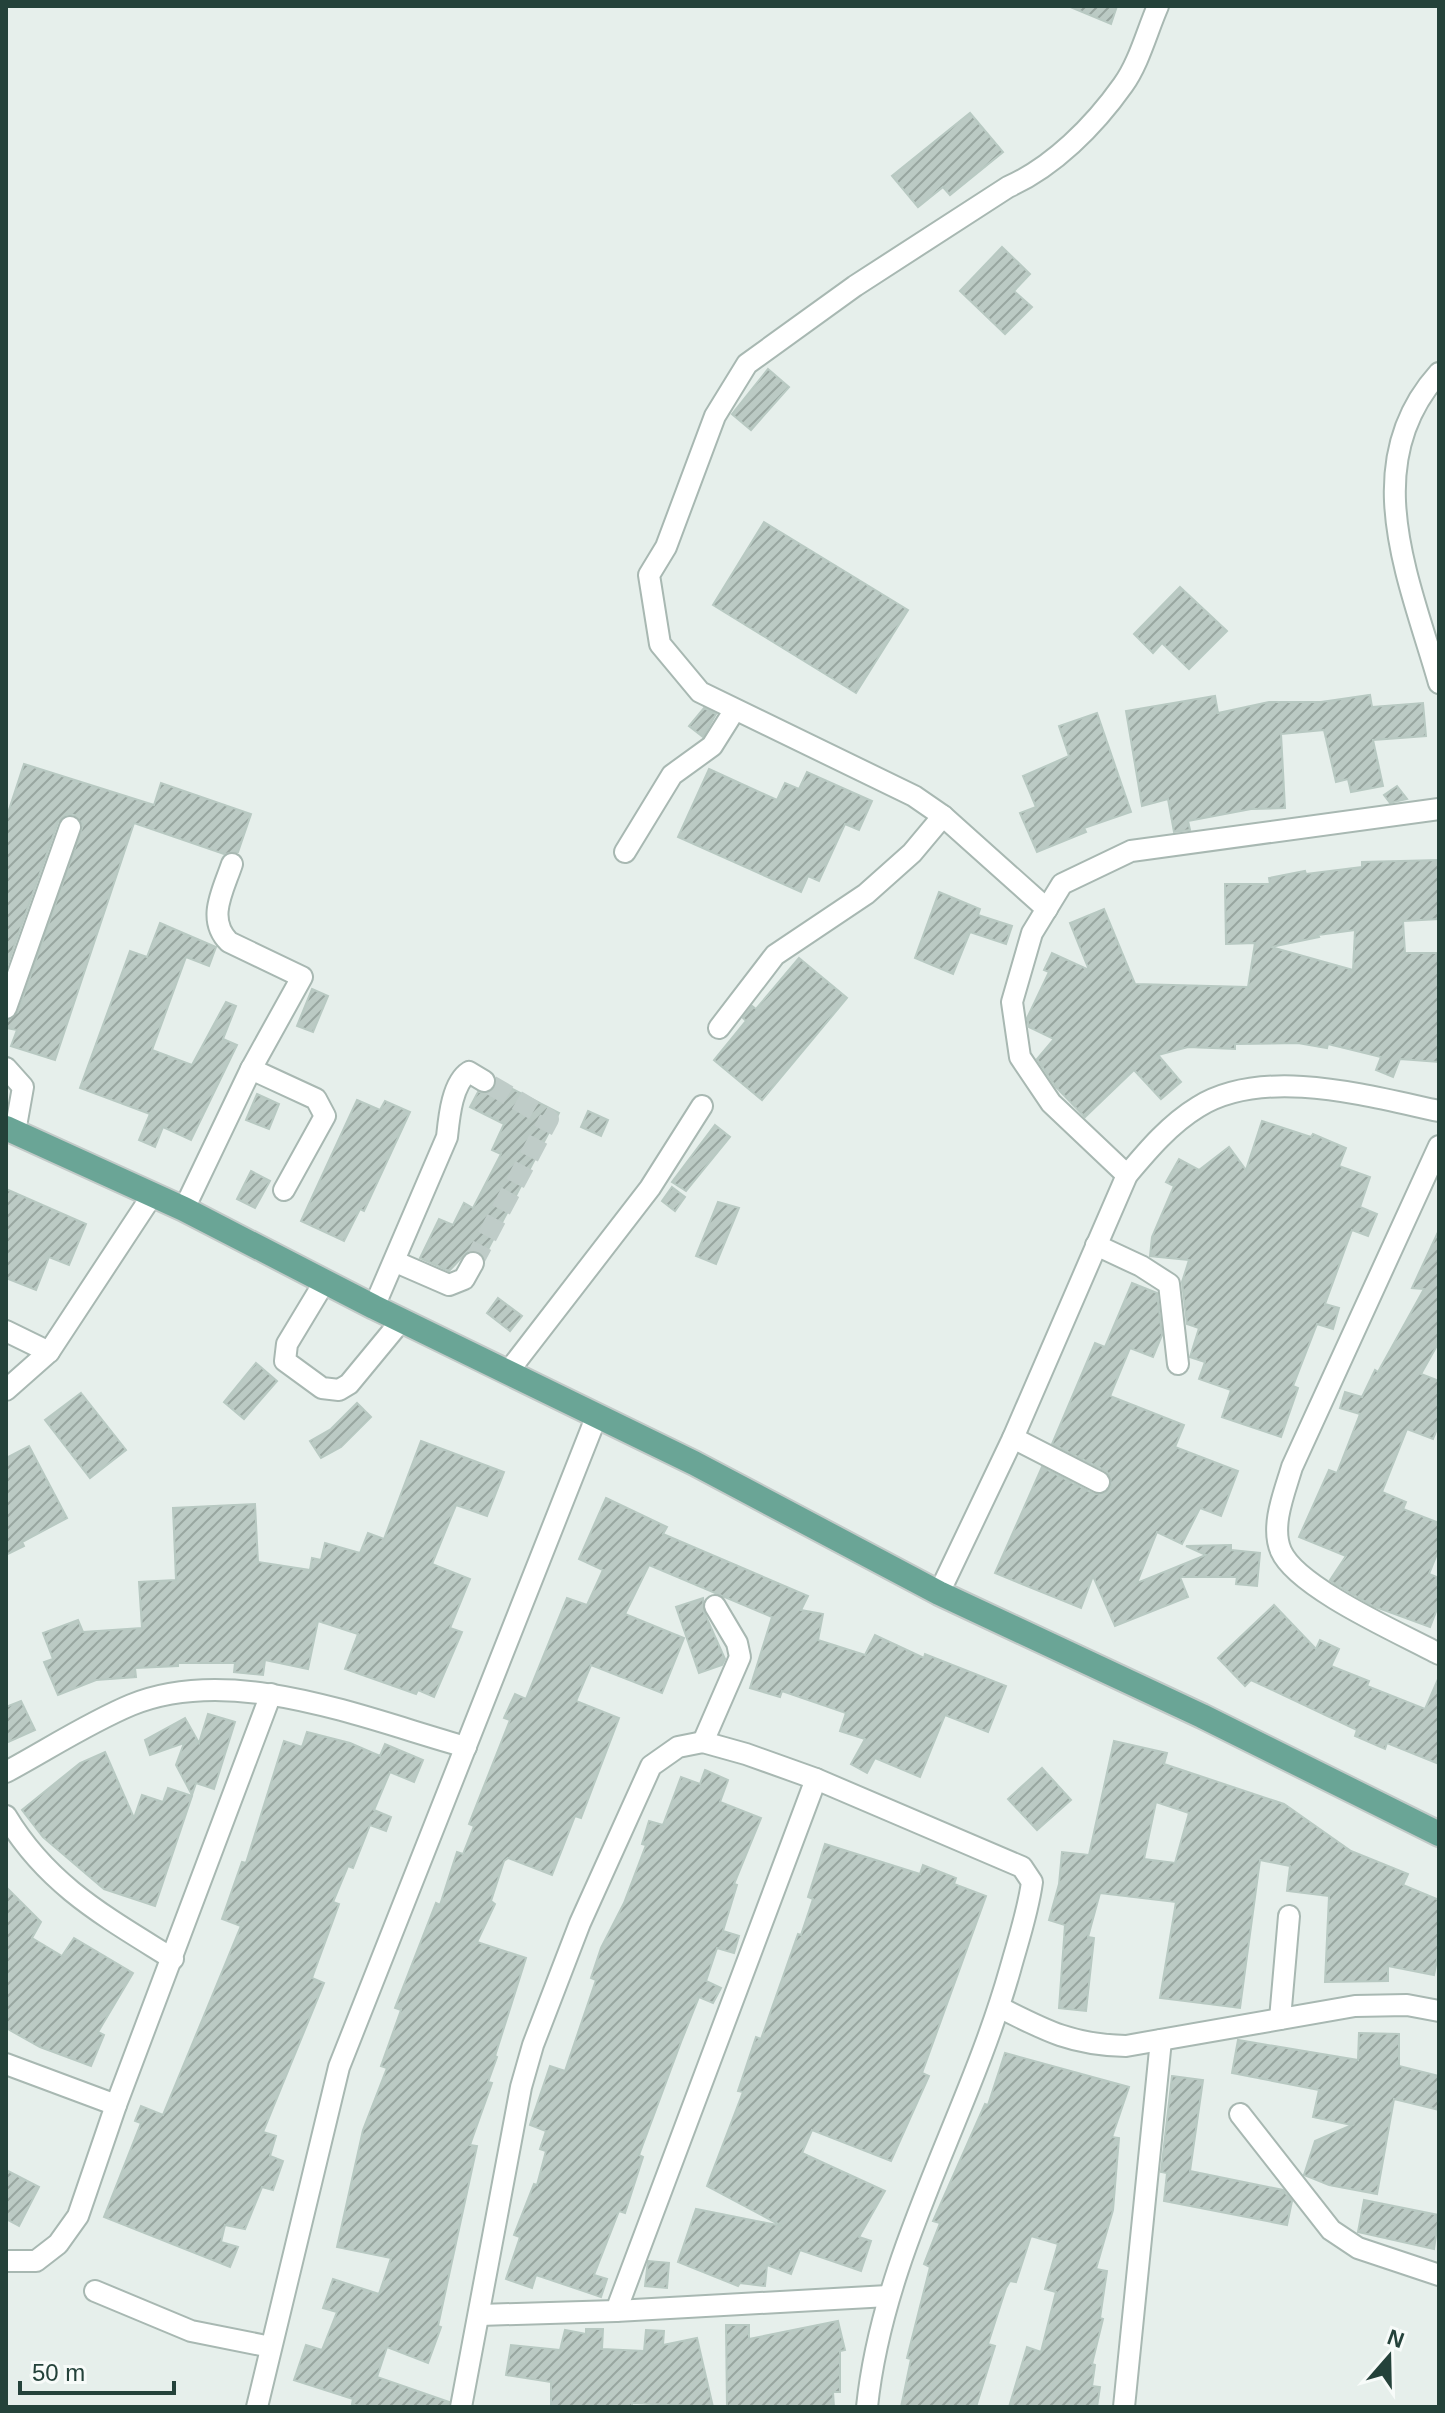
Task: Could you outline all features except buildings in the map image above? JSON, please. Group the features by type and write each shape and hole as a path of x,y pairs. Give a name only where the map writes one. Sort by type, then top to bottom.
{"main road":[{"path":"11,1130 184,1209 401,1321 597,1415 939,1593 1202,1716 1439,1834"}],"street":[{"path":"1047,909 943,816 914,796 700,692 660,644 649,575 666,547 724,398 747,364 770,344 935,233 1008,187 1032,176 1064,151 1124,84 1158,6"},
{"path":"1439,373 1407,419 1395,468 1395,529 1439,683"},
{"path":"625,852 672,775 712,746 734,711"},
{"path":"1127,1175 1051,1103 1020,1057 1012,1002 1032,933 1062,884 1131,851 1439,809"},
{"path":"719,1028 775,955 866,894 912,853 943,816"},
{"path":"6,1008 70,827"},
{"path":"184,1209 251,1069 302,977 229,942 220,933 215,921 217,908 232,864"},
{"path":"6,1068 23,1087 11,1130"},
{"path":"251,1069 316,1099 325,1116 284,1190"},
{"path":"374,1307 396,1262 447,1137 449,1113 461,1079 469,1072 484,1081"},
{"path":"939,1593 1013,1438 1127,1175 1156,1141 1199,1106 1248,1088 1332,1089 1439,1111"},
{"path":"508,1372 650,1188 702,1106"},
{"path":"1439,1146 1292,1467 1279,1514 1281,1550 1307,1582 1439,1654"},
{"path":"6,1390 49,1352 153,1194"},
{"path":"1096,1245 1141,1266 1169,1284 1178,1364"},
{"path":"396,1262 449,1285 464,1279 473,1263"},
{"path":"325,1281 287,1344 285,1354 285,1361 322,1388 339,1390 349,1384 401,1321"},
{"path":"6,1331 49,1352"},
{"path":"257,2407 339,2067 597,1415"},
{"path":"1013,1438 1099,1482"},
{"path":"703,1742 740,1657 737,1643 715,1606"},
{"path":"6,1772 132,1705 218,1688 271,1694 466,1747"},
{"path":"6,2261 36,2261 58,2244 78,2216 116,2105 271,1694"},
{"path":"461,2407 521,2087 538,2031 580,1923 651,1766 678,1747 703,1742 816,1779 1022,1867 1032,1882 1030,1901 999,2007 888,2296 872,2360 867,2407"},
{"path":"616,2311 816,1779"},
{"path":"6,1816 27,1851 76,1898 173,1959"},
{"path":"1280,2019 1289,1916"},
{"path":"999,2007 1060,2039 1092,2046 1126,2046 1355,2006 1407,2005 1439,2011"},
{"path":"1124,2407 1161,2040"},
{"path":"6,2064 116,2105"},
{"path":"1240,2114 1331,2230 1358,2248 1439,2275"},
{"path":"95,2291 191,2331 271,2347"},
{"path":"480,2315 888,2296"}],"tunnel":[{"path":"473,1263 549,1119 484,1081"}]}
